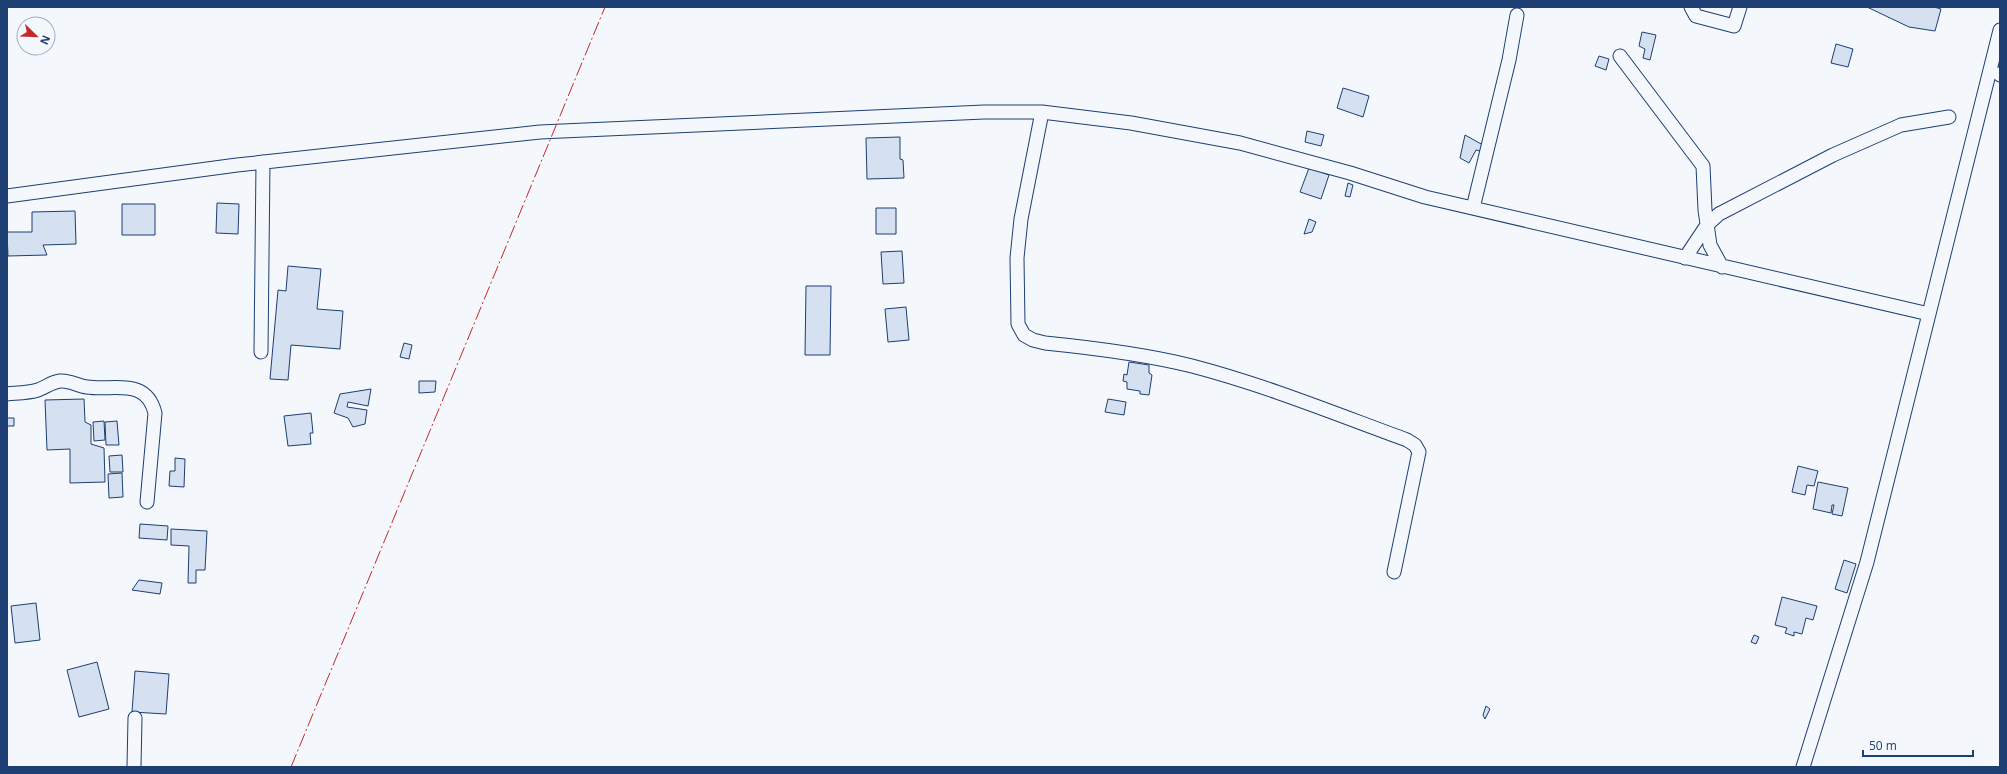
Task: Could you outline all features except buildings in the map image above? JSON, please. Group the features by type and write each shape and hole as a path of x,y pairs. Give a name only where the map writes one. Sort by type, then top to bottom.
{"street":[{"path":"1691,7 1696,16 1734,26 1740,7"},
{"path":"1473,208 1509,60 1517,15"},
{"path":"1803,767 1867,562 2000,30"},
{"path":"1620,56 1703,166 1705,210 1710,245 1722,267"},
{"path":"7,196 263,162 540,132 984,112 1042,112 1131,123 1240,143 1350,173 1425,197 1929,314"},
{"path":"1042,112 1021,218 1017,258 1018,324 1024,335 1033,340 1045,343 1138,354 1192,366 1308,404 1411,442 1415,445 1418,452 1417,463 1394,572"},
{"path":"1685,258 1707,225 1719,214 1833,155 1901,125 1949,117"},
{"path":"261,352 263,162"},
{"path":"7,394 36,391 53,383 65,381 90,388 132,388 145,394 150,399 155,413 147,502"},
{"path":"134,767 135,718"}],"power":[{"path":"291,767 605,7"}]}
